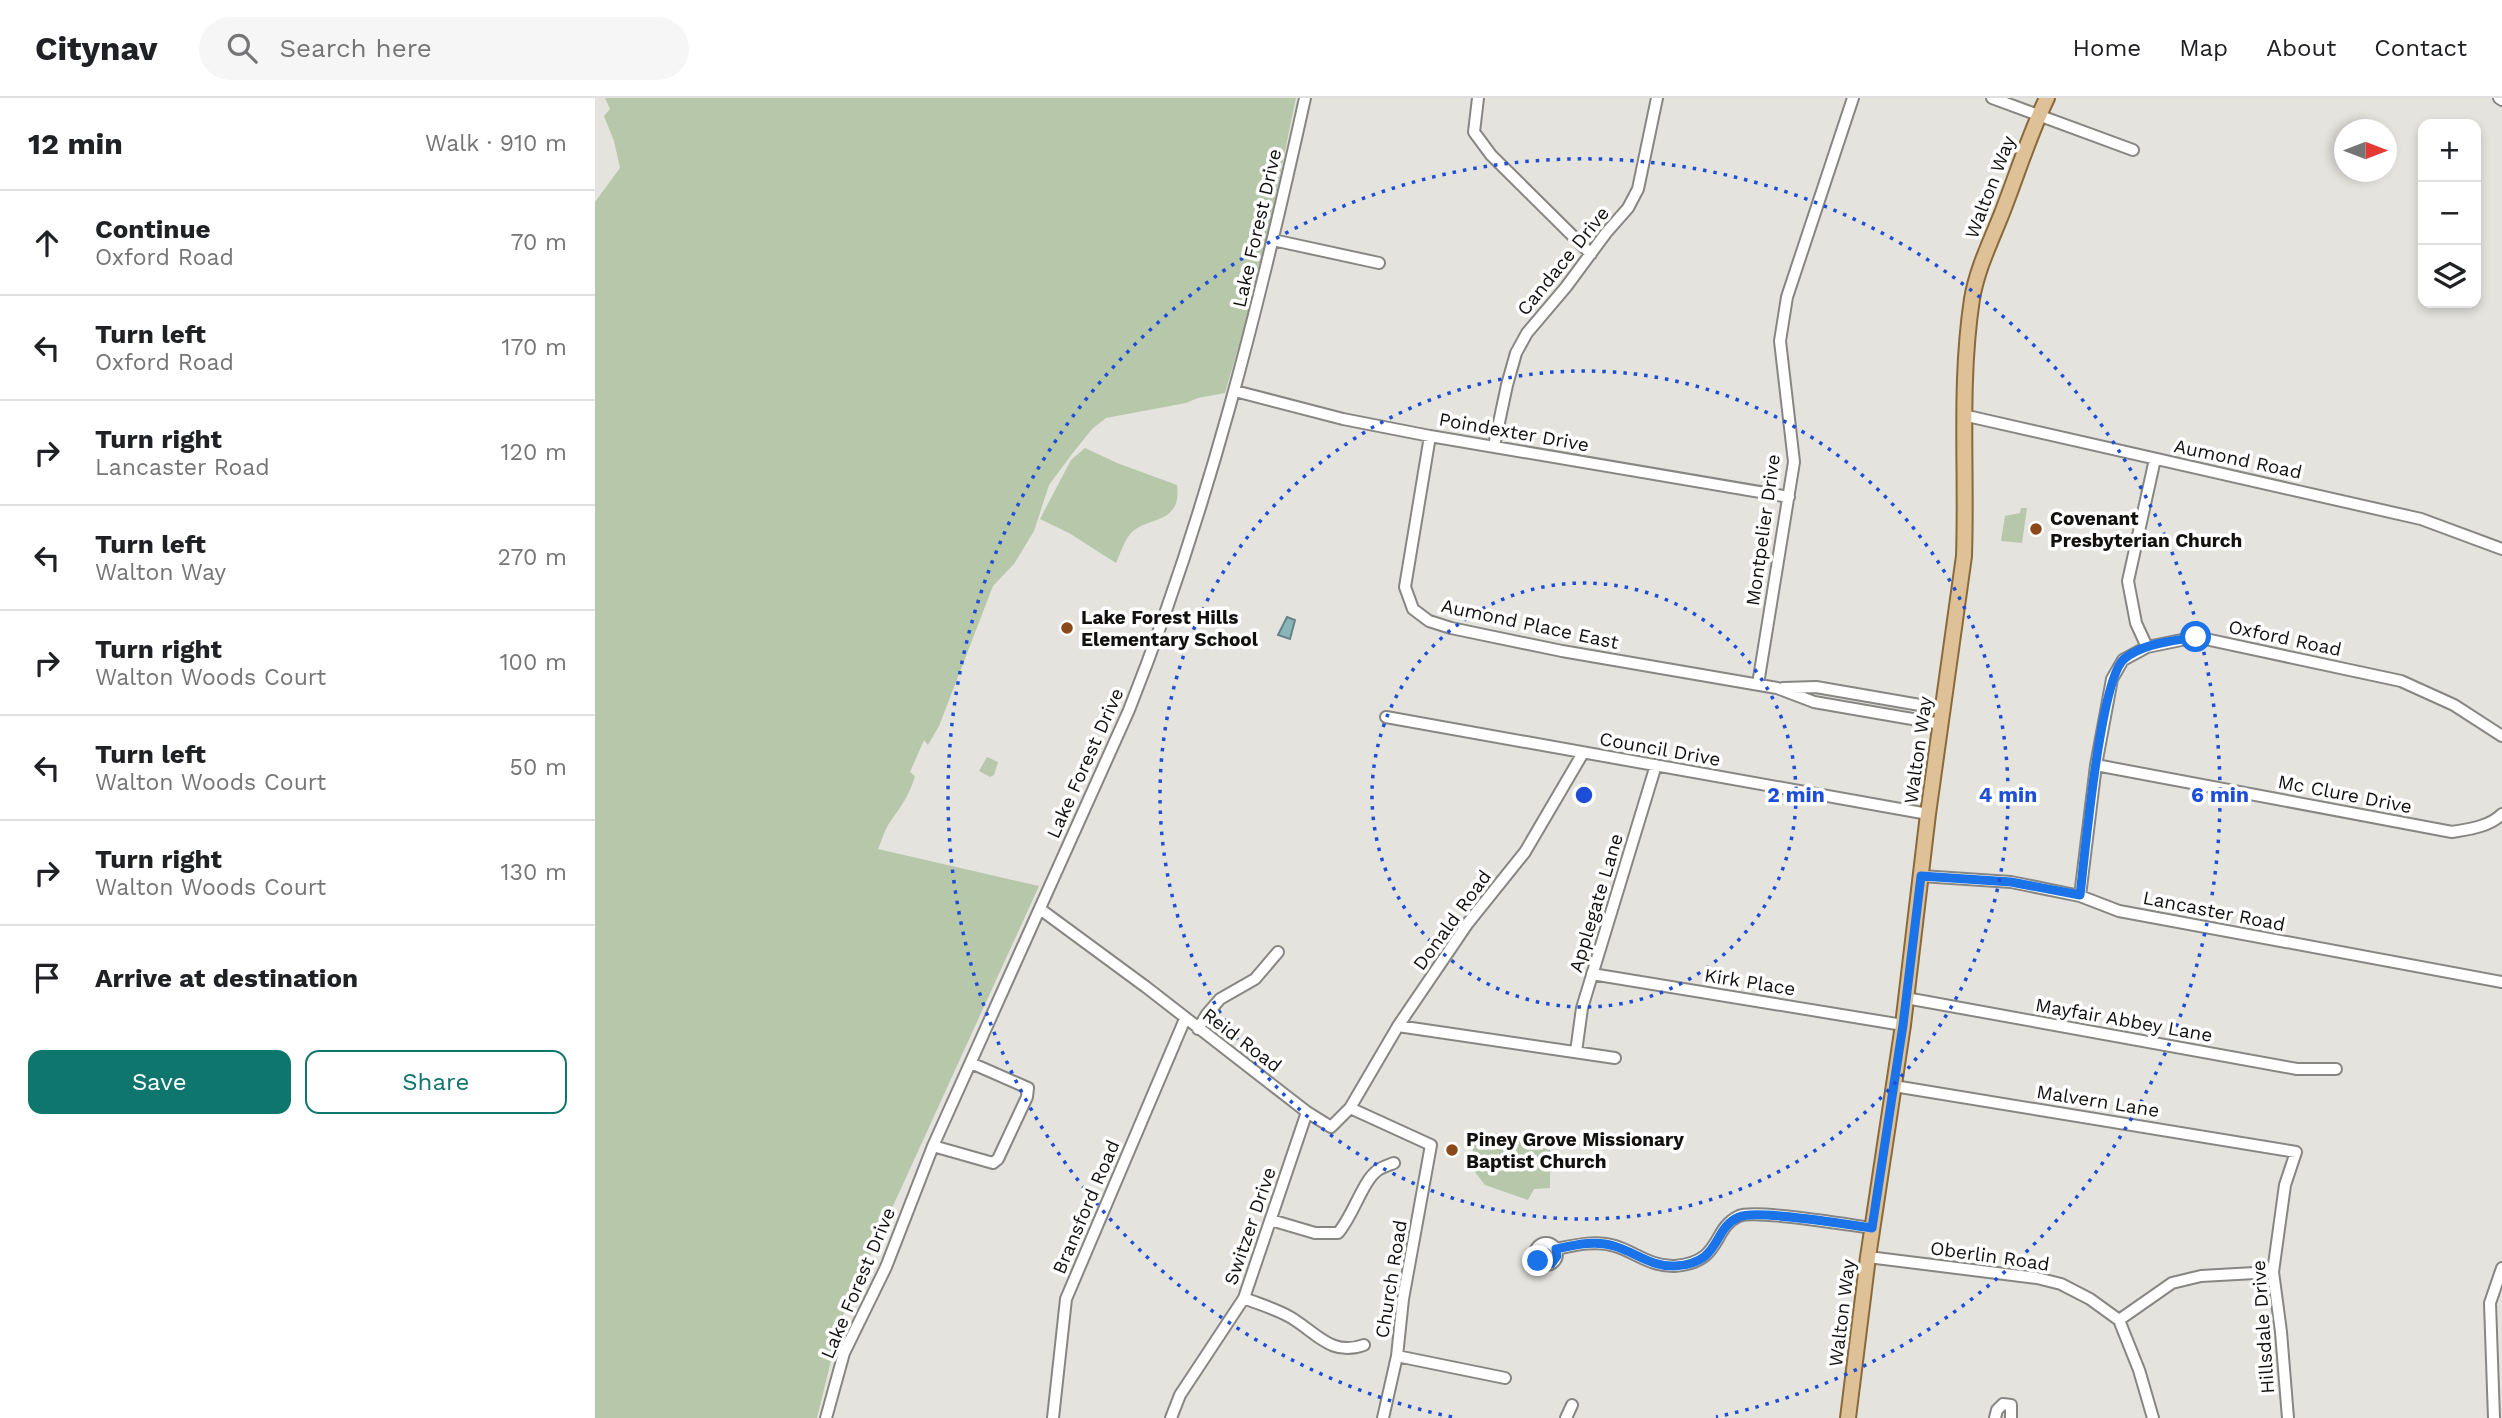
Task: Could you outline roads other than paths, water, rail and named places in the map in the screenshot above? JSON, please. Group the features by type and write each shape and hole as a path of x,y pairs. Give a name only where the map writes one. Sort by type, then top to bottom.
{"main road":[{"name":"Walton Way","path":"1849,1418 1868,1257 1903,1025 1964,556 1963,415 1967,341 1973,296 1985,251 2046,98"}],"street":[{"name":"Lake Forest Drive","path":"827,1418 843,1353 886,1267 933,1146 1153,650 1193,535 1235,391 1305,98"},
{"path":"1478,98 1474,132 1491,156 1591,254"},
{"name":"Candace Drive","path":"1494,446 1516,353 1527,333 1628,208 1639,189 1657,98"},
{"name":"Montpelier Drive","path":"1758,684 1794,462 1780,341 1787,297 1853,98"},
{"path":"1992,98 2133,150"},
{"path":"1273,240 1379,263"},
{"name":"Poindexter Drive","path":"1235,391 1343,419 1430,436 1789,497"},
{"name":"Aumond Road","path":"1963,415 2421,519 2502,549"},
{"name":"Aumond Place East","path":"1430,436 1405,587 1413,609 1429,621 1486,636 1758,684 1814,702 1941,724"},
{"path":"2147,647 2136,624 2128,581 2155,459"},
{"name":"Oxford Road","path":"2080,895 2096,765 2112,679 2123,660 2147,647 2196,637 2401,681 2454,705 2502,736"},
{"name":"Aumond Place East","path":"1777,688 1816,687 1943,709"},
{"name":"Council Drive","path":"1386,717 1929,814"},
{"name":"Donald Road","path":"1350,1108 1398,1026 1468,923 1525,852 1583,753"},
{"name":"Applegate Lane","path":"1576,1052 1582,1008 1656,765"},
{"name":"Mc Clure Drive","path":"2096,765 2452,832 2477,828 2502,814"},
{"name":"Lancaster Road","path":"1921,876 2011,882 2080,895 2119,911 2502,982"},
{"name":"Reid Road","path":"1040,909 1307,1112 1331,1127 1350,1108"},
{"path":"1198,1029 1220,999 1255,979 1277,952"},
{"name":"Kirk Place","path":"1592,974 1903,1025"},
{"name":"Mayfair Abbey Lane","path":"1906,998 2297,1069 2336,1069"},
{"name":"Bransford Road","path":"1053,1418 1066,1299 1185,1019"},
{"path":"1398,1026 1615,1058"},
{"path":"933,1146 993,1163 998,1159 1027,1097 1028,1088 971,1063"},
{"name":"Malvern Lane","path":"1894,1086 2296,1152"},
{"name":"Church Road","path":"1350,1108 1431,1145 1403,1299 1397,1356 1383,1418"},
{"name":"Switzer Drive","path":"1171,1418 1180,1395 1244,1298 1307,1112"},
{"name":"Hillsdale Drive","path":"2288,1418 2273,1272 2285,1185 2296,1152"},
{"path":"1271,1220 1315,1233 1338,1233 1353,1213 1361,1192 1377,1170 1394,1163"},
{"path":"1556,1249 1590,1243 1608,1244 1650,1262 1670,1266 1695,1262 1709,1254 1730,1223 1741,1215 1807,1219 1872,1228"},
{"name":"Oberlin Road","path":"1868,1257 2037,1278 2061,1284 2119,1320"},
{"path":"2494,1418 2497,1403 2490,1303 2502,1268"},
{"path":"2153,1418 2139,1370 2119,1320 2172,1283 2201,1276 2273,1272"},
{"path":"1244,1298 1292,1318 1335,1347 1350,1350 1364,1345"},
{"path":"1397,1356 1505,1378"},
{"path":"1995,1418 1997,1410 2003,1404 2011,1405 2011,1418"},
{"path":"1566,1418 1572,1405"}],"water":[{"path":"1287,617 1295,620 1290,639 1278,635"}],"place":[{"name":"Covenant Presbyterian Church","path":"2036,529"},
{"name":"Lake Forest Hills Elementary School","path":"1067,628"},
{"name":"Piney Grove Missionary Baptist Church","path":"1452,1150"}]}
